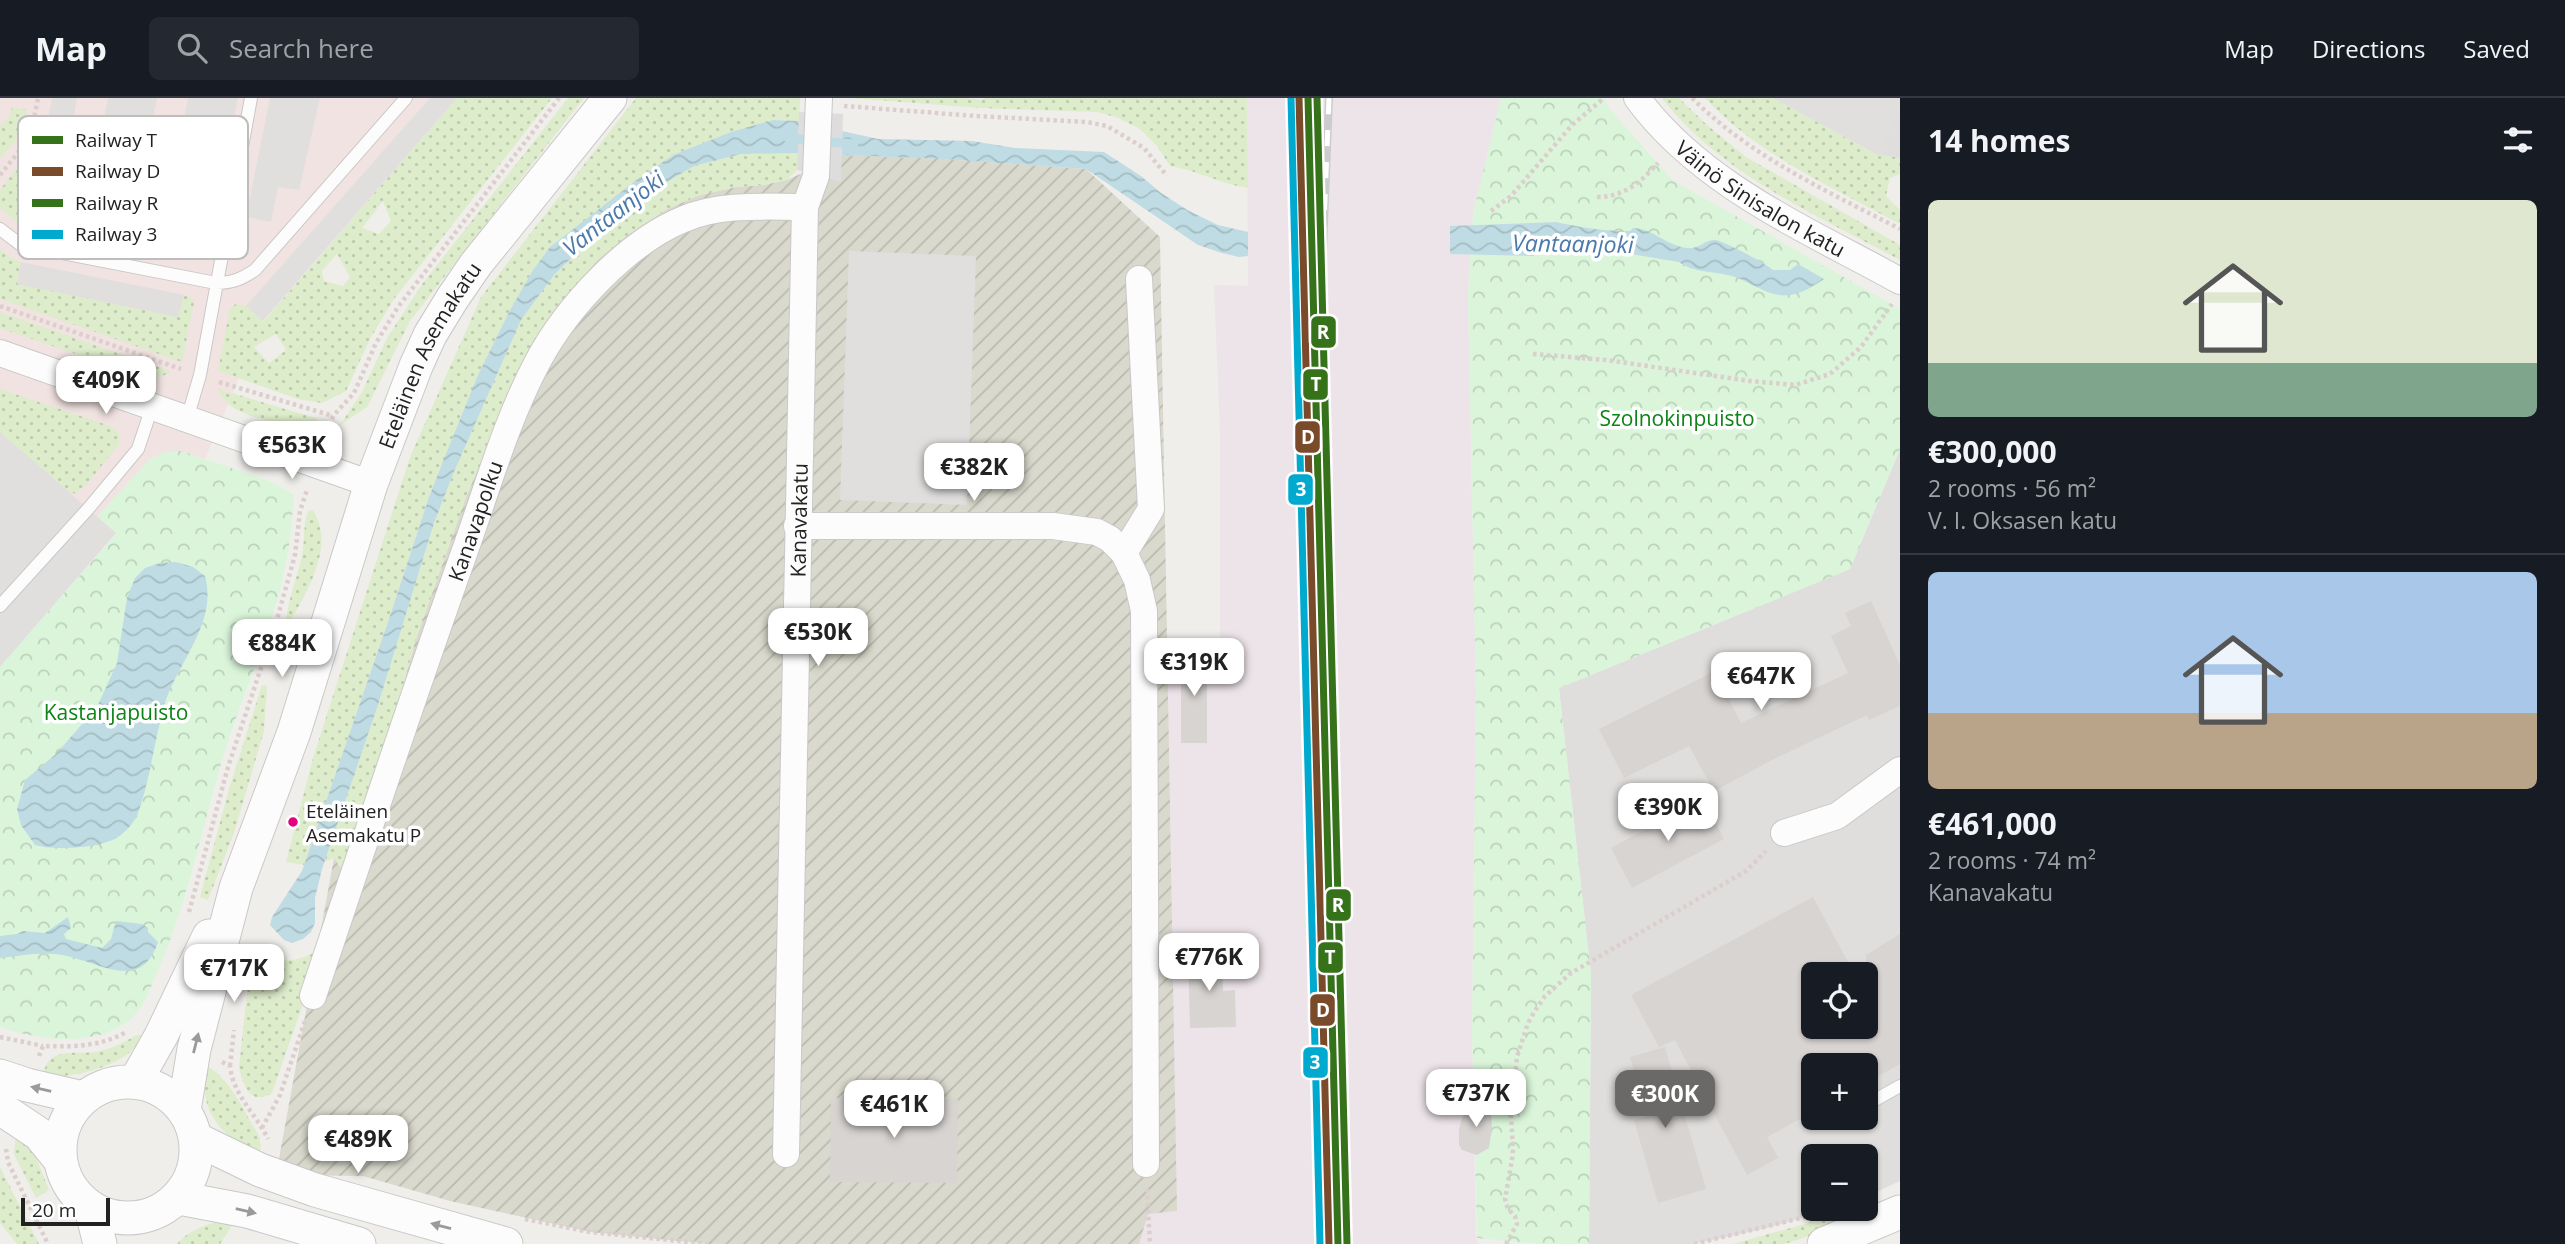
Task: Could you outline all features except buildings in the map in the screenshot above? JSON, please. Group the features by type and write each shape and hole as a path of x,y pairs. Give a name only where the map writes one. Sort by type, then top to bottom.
{"street":[{"name":"Eteläinen Asemakatu","path":"190,1125 194,1049 236,888 294,732 371,484 416,366 430,335 476,264 610,98"},
{"name":"Väinö Sinisalon katu","path":"1637,98 1653,120 1692,158 1897,291"},
{"name":"Kanavakatu","path":"786,1154 805,207 816,176 819,105"},
{"name":"Kanavapolku","path":"313,996 412,696 514,416 538,361 563,323 597,280 660,232 685,218 715,210 805,207"},
{"path":"1124,553 1152,509 1139,279"},
{"path":"0,353 371,484"},
{"path":"797,526 1053,526 1097,532 1111,539 1124,553 1137,580 1144,611 1146,1164"},
{"path":"1784,833 1837,816 1900,769"},
{"name":"Eteläinen Asemakatu","path":"135,1082 236,888"},
{"path":"14,1081 83,1098"},
{"path":"359,1244 260,1214 132,1219 111,1217 91,1209 76,1196 65,1179 60,1160 64,1126 83,1098 108,1085 135,1082 162,1091 190,1125 260,1170 315,1190 506,1244"},
{"path":"7,1112 39,1134 60,1160"},
{"path":"160,1219 191,1180 197,1160 190,1125"},
{"path":"91,1209 100,1244"},
{"path":"1820,1229 1900,1212"}],"lane":[{"path":"248,116 251,98"},
{"path":"92,259 216,283 229,283 244,278 255,270 406,98"},
{"path":"0,229 18,243"},
{"path":"187,419 200,375 221,259"},
{"path":"0,606 138,449 152,407"},
{"path":"1878,1098 1900,1086"}],"path":[{"path":"34,116 38,98"},
{"path":"187,917 228,767 276,623 295,555 300,511 333,416 354,393 376,343 398,307 559,98"},
{"path":"1491,211 1511,196 1573,125 1604,98"},
{"path":"1692,98 1717,123 1774,163 1900,229"},
{"path":"819,105 1087,122 1107,126 1144,148 1167,176"},
{"path":"1597,197 1611,197 1642,181 1676,143"},
{"path":"0,175 18,153"},
{"path":"1533,354 1606,360 1795,385 1830,374 1861,347 1887,314 1897,291"},
{"path":"0,306 200,375 333,416"},
{"path":"1506,1244 1517,1224 1505,1199 1513,1154 1511,1114 1517,1057 1528,1023 1536,1009 1545,996 1571,973 1745,871 1784,833"},
{"path":"262,1128 280,1095 313,996"},
{"path":"0,1037 43,1046 67,1047 100,1043 129,1030"},
{"path":"14,1081 43,1046"},
{"path":"194,1049 230,1066 231,1078 237,1091 271,1144"},
{"path":"7,1112 5,1141 8,1161 48,1244"},
{"path":"1146,1164 1150,1244"},
{"path":"1695,1244 1763,1229 1820,1229"}],"shaded area":[{"path":"0,98 457,98 263,321 205,459 181,452 166,452 150,459 97,517 0,667"},
{"path":"52,98 77,98 74,116 49,116"},
{"path":"108,98 157,98 153,116 104,116"},
{"path":"188,98 238,98 234,116 185,116"},
{"path":"270,98 320,98 299,190 278,187 271,222 248,217"},
{"path":"430,98 457,98 263,321 246,306"},
{"path":"1247,98 1501,98 1473,213 1468,296 1476,695 1472,1030 1476,1238 1479,1244 1136,1244 1152,645 1178,648 1220,642 1220,436 1214,285 1248,286"},
{"path":"1773,98 1900,98 1900,108 1876,154"},
{"path":"1900,108 1900,166 1876,154"},
{"path":"842,155 1086,169 1160,237 1177,1211 1148,1214 1139,1244 708,1244 590,1232 450,1201 363,1176 276,1175 334,858 401,693 415,642 466,497 530,354 558,306 597,260 629,234 667,209 700,195 787,180"},
{"path":"849,251 976,256 967,505 840,500"},
{"path":"21,262 184,295 178,317 17,284"},
{"path":"0,432 116,533 0,667"},
{"path":"1900,449 1900,1181 1878,1191 1878,1144 1801,1144 1801,1218 1694,1244 1589,1244 1591,975 1559,688 1850,569"}],"green space":[{"path":"457,98 552,98 394,299 370,339 346,391 322,403 298,399 218,371 230,308 236,304 246,306 264,321","holes":["383,201 391,221 379,234 362,228","337,254 350,277 343,286 324,281 322,271","276,334 286,350 269,363 254,347"]},
{"path":"568,98 584,98 410,321 367,407 340,425 362,392 387,338 423,283"},
{"path":"636,98 800,98 799,121 773,120 731,132 673,155 550,247 533,270 478,375 429,497 304,865 286,862 313,758 410,457 481,297"},
{"path":"848,98 1247,98 1248,188 1170,166 1157,146 1140,129 1116,117 1097,112 982,108"},
{"name":"Szolnokinpuisto","path":"1501,98 1604,98 1609,108 1672,180 1900,309 1900,449 1850,569 1559,688 1591,975 1589,1244 1539,1244 1477,1238 1472,1030 1476,695 1468,296 1473,213"},
{"path":"1662,98 1679,98 1746,157 1900,245 1900,260 1804,209 1741,171 1685,125"},
{"path":"1705,98 1773,98 1876,154 1900,158 1900,174 1890,178 1886,196 1900,210 1900,224 1772,153 1748,137"},
{"path":"12,107 27,110 26,116 18,116 18,138 0,159 0,126 9,116"},
{"path":"798,153 797,170 787,180 700,195 667,209 629,234 597,260 558,306 530,354 466,497 415,642 343,872 334,858 324,862 378,705 434,523 521,320 554,275 590,240 660,186 694,166 741,154"},
{"path":"18,167 18,223 0,208 0,190"},
{"path":"0,249 21,262 17,284 178,317 184,295 191,298 194,303 182,362 0,299"},
{"path":"0,312 172,372 152,380 0,328"},
{"path":"0,389 110,426 119,434 119,444 76,494 67,491 0,433"},
{"path":"218,389 316,418 319,426 293,425 247,414 234,408"},
{"name":"Kastanjapuisto","path":"181,451 267,480 294,494 288,550 274,610 229,738 175,925 141,1007 128,1021 99,1035 66,1039 15,1032 0,1027 0,667 116,534 97,517 150,459 166,452"},
{"path":"313,510 319,525 320,556 309,587 286,630 289,602 302,555 306,516 308,511"},
{"path":"262,685 267,686 264,731 234,833 208,900 200,897 229,789"},
{"path":"316,951 311,981 272,1093 264,1097 253,1096 245,1087 239,1067 251,957 294,960"},
{"path":"136,1035 143,1035 136,1046 113,1063 84,1073 41,1077 48,1062 56,1056 101,1051"},
{"path":"203,1064 221,1077 242,1106 259,1136 259,1156 232,1138 214,1120 206,1097"},
{"path":"16,1131 35,1155 49,1190 36,1198 14,1154"},
{"path":"0,1167 39,1244 17,1244 0,1223"},
{"path":"222,1221 235,1221 220,1244 177,1244 197,1229"},
{"path":"1815,1221 1850,1223 1784,1244 1733,1244"}],"water":[{"path":"773,120 799,121 798,153 741,154 694,166 660,186 590,240 554,275 521,320 434,523 378,705 322,869 315,898 315,923 311,932 303,939 292,943 284,940 270,925 272,917 302,871 429,497 450,444 478,375 533,270 550,247 673,155 731,132"},
{"path":"842,131 878,139 972,141 1015,148 1104,152 1189,211 1218,225 1248,232 1248,256 1239,257 1198,245 1086,169 842,155"},
{"path":"1556,222 1613,231 1639,229 1685,248 1715,240 1773,270 1790,270 1798,264 1824,279 1798,293 1782,295 1767,292 1739,278 1698,270 1679,262 1601,249 1566,253 1540,243 1534,256 1450,254 1450,226"},
{"path":"176,562 193,567 205,576 208,594 206,610 201,627 164,706 137,816 121,835 101,844 65,848 35,845 21,825 17,809 25,780 56,754 97,707 117,663 127,598 135,578 145,568"},
{"path":"68,917 71,928 64,934 66,939 102,948 111,939 116,921 142,924 158,942 150,958 140,968 128,971 114,970 55,954 0,958 0,936 23,931 45,933"}],"pier":[{"path":"799,112 843,114 841,182 797,170"}],"waterway":[{"name":"Vantaanjoki","path":"788,138 854,144"}],"railway":[{"path":"1308,98 1308,103"},
{"path":"1317,402 1329,98"}],"rail line":[{"name":"3","path":"1291,98 1320,1244"},
{"name":"D","path":"1299,98 1329,1244"},
{"name":"T","path":"1308,98 1338,1244"},
{"name":"R","path":"1317,98 1347,1244"}],"place":[{"name":"Eteläinen Asemakatu P","path":"293,822"}]}
